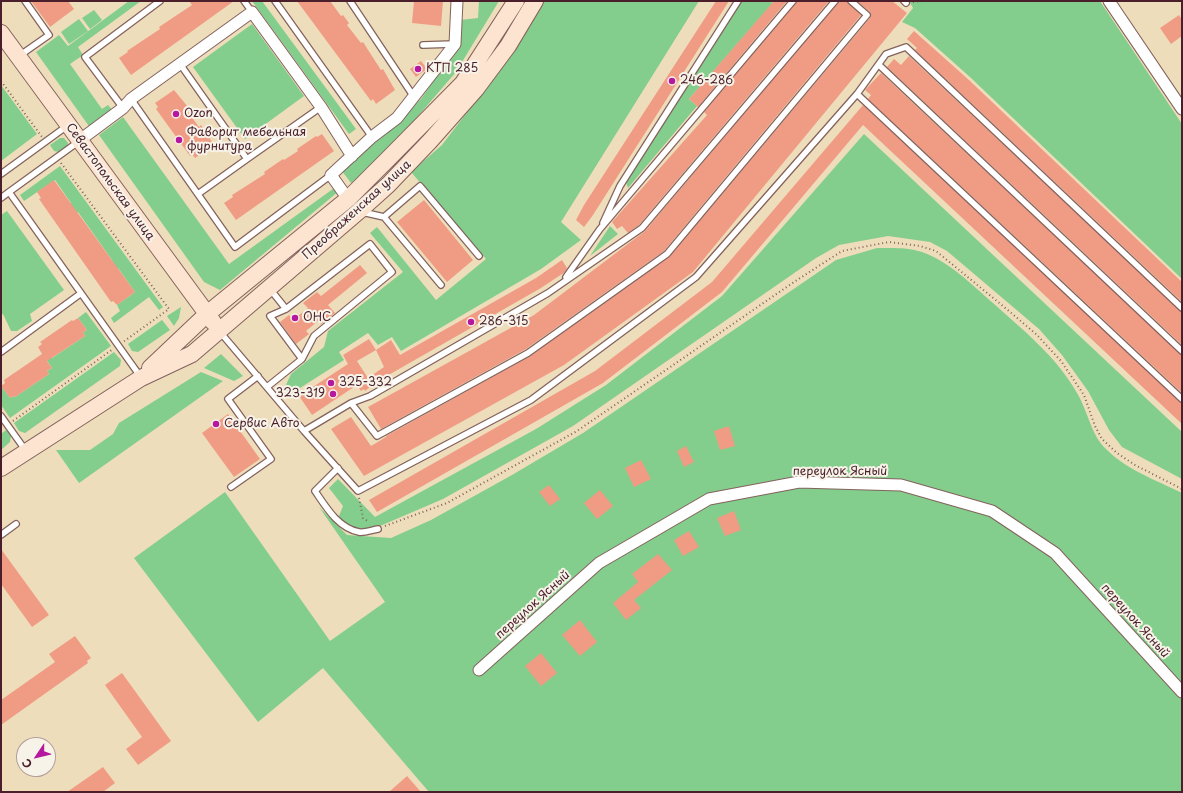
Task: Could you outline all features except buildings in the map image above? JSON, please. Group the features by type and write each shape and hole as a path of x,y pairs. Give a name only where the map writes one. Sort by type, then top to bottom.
{"main road":[{"name":"Преображенская улица","path":"1,468 141,378 192,354 220,332 270,288 354,205 463,83 516,1"},
{"name":"Преображенская улица","path":"141,378 207,314 354,205 399,174 476,89 508,46 535,1"},
{"name":"Севастопольская улица","path":"1,33 220,332"}],"street":[{"path":"354,205 332,175 372,137 397,118 455,44 457,1"},
{"path":"1109,1 1182,109"},
{"path":"80,140 123,108 131,99 252,12 321,107 352,156"},
{"name":"переулок Ясный","path":"479,670 599,563 709,499 799,482 901,485 992,511 1055,553 1182,692"}],"lane":[{"path":"18,57 49,35 24,1"},
{"path":"123,108 85,57 160,1"},
{"path":"244,1 252,12"},
{"path":"275,1 372,137"},
{"path":"350,1 414,97"},
{"path":"600,229 620,186 738,1"},
{"path":"564,281 600,229 793,1"},
{"path":"304,431 351,403 377,392 548,293 642,228 836,1"},
{"path":"351,403 377,436 528,353 667,254 867,15 851,1"},
{"path":"423,45 455,44"},
{"path":"220,332 304,431 358,491 531,400 696,278 857,94 886,54 906,47 1182,308"},
{"path":"180,64 247,159"},
{"path":"878,65 1182,351"},
{"path":"857,94 1182,399"},
{"path":"131,99 235,247 332,175"},
{"path":"198,194 321,107"},
{"path":"1,174 69,125"},
{"path":"1,198 80,140"},
{"path":"384,217 420,186 479,256"},
{"path":"9,192 141,378"},
{"path":"354,205 384,217 441,285"},
{"path":"267,387 302,359 314,336 392,272 370,244 286,309 270,316 302,359"},
{"path":"270,288 286,309"},
{"path":"1,352 80,294"},
{"path":"231,487 271,459 228,399 258,376"},
{"path":"1,416 26,451"},
{"path":"338,468 315,491 330,514 343,525 359,532 378,529"},
{"path":"1,535 16,524"}],"path":[{"path":"1,81 46,142"},
{"path":"7,425 169,309 57,157"},
{"path":"358,491 363,518 378,529 447,503 577,431 799,278 842,251 889,242 920,246 936,251 1009,311 1037,335 1061,361 1084,395 1095,426 1102,439 1117,453 1134,464 1182,489"}],"green space":[{"path":"129,1 141,1 78,47 83,55 70,64 102,109 108,105 114,112 91,129 36,52 59,35 68,46"},
{"path":"252,1 262,1 356,129 349,134"},
{"path":"479,1 499,1 456,72 381,159 351,183 342,171 421,99 459,44 460,20 478,18"},
{"path":"543,1 699,1 561,222 581,240 541,269 401,351 392,337 378,345 368,333 339,352 344,360 289,395 285,387 291,374 324,347 328,331 403,272 370,233 377,227 436,300 486,259 411,172 442,145 517,47"},
{"path":"741,1 770,1 773,3 689,99 697,106 628,188 626,182"},
{"path":"909,1 1100,1 1182,124 1182,279 971,78 915,28 902,22 913,8"},
{"path":"94,10 102,20 90,29 82,18"},
{"path":"79,19 88,31 69,44 61,32"},
{"path":"252,24 304,96 245,139 193,67"},
{"path":"1,85 37,134 1,161"},
{"path":"123,117 229,264 337,186 339,191 220,290 204,282 99,135"},
{"path":"864,134 1182,432 1182,479 1122,447 1109,430 1088,391 1062,355 1039,329 947,251 930,242 888,236 839,245 816,258 573,426 443,499 380,526 363,530 344,523 339,516 343,506 329,488 338,479 375,517 536,429 606,385 722,296"},
{"path":"60,138 64,138 68,143 67,147 59,152 54,151 50,145"},
{"path":"60,166 163,307 159,310 149,297 114,323 111,318 120,311 117,305 135,292 118,268 116,269 112,260 78,212 76,213 70,205 71,203 55,180 24,201 20,195"},
{"path":"7,211 64,290 30,314 32,321 17,331 11,331 3,314 1,315 1,215"},
{"path":"610,226 618,234 590,256"},
{"path":"877,248 917,250 932,256 960,274 1050,356 1069,380 1077,393 1093,430 1106,449 1132,469 1182,493 1182,792 429,792 323,668 258,722 134,558 225,492 330,641 385,602 319,507 347,535 391,538 431,520 583,433 836,260"},
{"path":"181,307 179,318 174,326 167,316"},
{"path":"86,312 111,346 10,418 1,405 1,386 10,398 15,397 49,374 47,371 52,368 46,359 50,356 52,358 85,336 83,332 87,330 78,318"},
{"path":"162,320 170,330 138,352 132,351 128,344"},
{"path":"114,352 121,360 120,366 25,433 19,431 14,423"},
{"path":"221,354 243,376 234,381 204,368"},
{"path":"201,372 223,381 79,483 56,450 90,450 113,434 119,423"},
{"path":"6,430 11,436 10,442 1,450 1,434"}],"place":[{"name":"КТП 285","path":"418,69"},
{"name":"246-286","path":"672,81"},
{"name":"Ozon","path":"176,114"},
{"name":"Фаворит мебельная фурнитура","path":"179,140"},
{"name":"ОНС","path":"295,318"},
{"name":"286-315","path":"471,322"},
{"name":"325-332","path":"331,383"},
{"name":"323-319","path":"333,394"},
{"name":"Сервис Авто","path":"216,424"}]}
